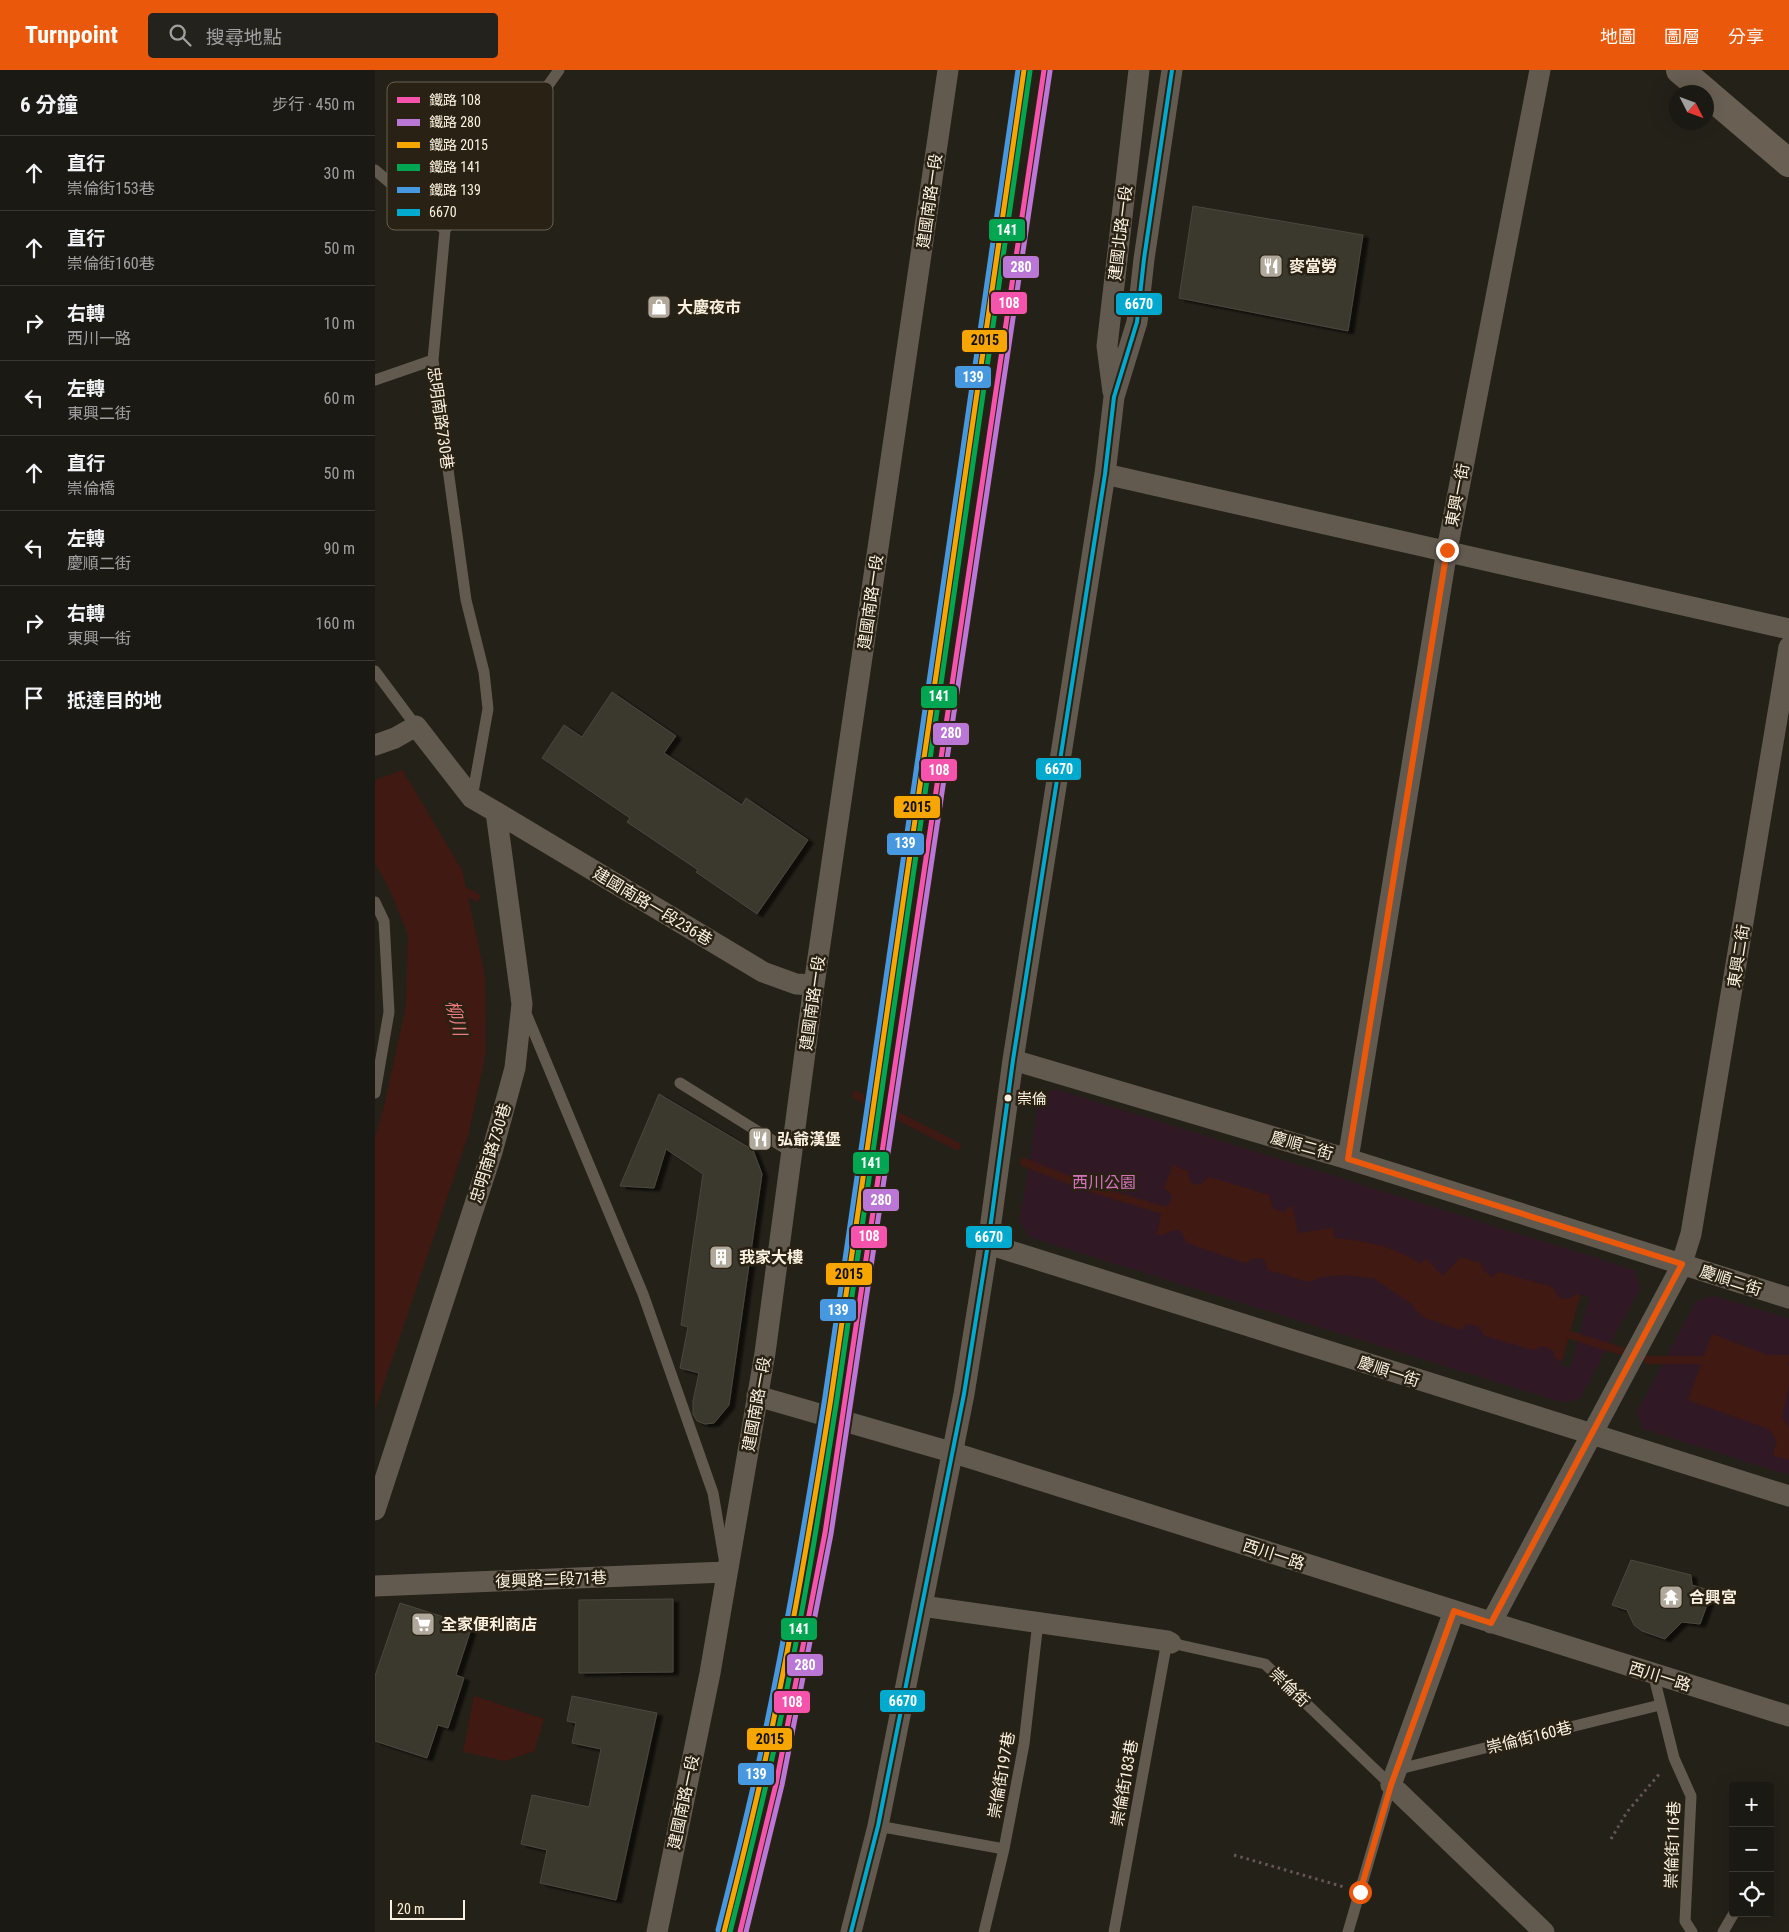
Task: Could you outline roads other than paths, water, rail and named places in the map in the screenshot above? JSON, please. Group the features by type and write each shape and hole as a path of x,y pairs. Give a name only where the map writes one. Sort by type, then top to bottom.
{"street":[{"name":"建國南路一段","path":"657,1932 710,1673 765,1353 814,985 948,70"},
{"name":"建國北路一段","path":"1114,397 1107,346 1139,70"},
{"name":"建國北路一段","path":"851,1932 877,1826 964,1394 989,1244 1013,1060 1105,474 1114,397 1137,322 1144,259 1172,70"},
{"name":"東興一街","path":"1348,1159 1447,550 1540,70"},
{"path":"1680,70 1697,85"},
{"path":"1714,100 1789,163"},
{"path":"1105,474 1447,550 1789,630"},
{"name":"東興二街","path":"1592,1435 1682,1264 1691,1234 1789,647"},
{"path":"375,745 395,738 417,726 472,798 496,812"},
{"name":"建國南路一段236巷","path":"496,812 763,972 796,984 814,985"},
{"name":"忠明南路730巷","path":"375,1510 494,1142 515,1068 522,1004 496,812"},
{"name":"慶順二街","path":"1013,1060 1348,1159 1789,1298"},
{"name":"慶順一街","path":"989,1244 1789,1496"},
{"name":"西川一路","path":"757,1396 951,1452 1789,1716"},
{"path":"1491,1623 1592,1435"},
{"name":"復興路二段71巷","path":"375,1586 727,1572"},
{"name":"崇倫街","path":"922,1606 1169,1642"},
{"path":"1389,1776 1454,1611"},
{"name":"崇倫街","path":"1389,1776 1544,1932"}],"lane":[{"path":"550,82 559,70"},
{"path":"375,170 387,180"},
{"name":"忠明南路730巷","path":"445,230 433,360 466,600 484,672 488,709 472,798"},
{"path":"375,380 433,360"},
{"path":"375,671 417,726"},
{"path":"375,902 384,921 389,1012 375,1093"},
{"path":"522,1004 643,1294 713,1493 727,1572"},
{"path":"680,1083 791,1152"},
{"name":"崇倫街197巷","path":"984,1932 1004,1849 1024,1744 1038,1622"},
{"name":"崇倫街","path":"1169,1642 1265,1664 1389,1776"},
{"name":"崇倫街183巷","path":"1114,1932 1169,1642"},
{"name":"崇倫街116巷","path":"1653,1673 1674,1758 1691,1796 1685,1921 1691,1932"},
{"name":"崇倫街160巷","path":"1389,1776 1660,1705"},
{"path":"1348,1932 1389,1776"},
{"path":"877,1826 1004,1849"},
{"path":"1723,1932 1732,1917"}],"water":[{"name":"柳川","path":"375,724 462,870 485,975 486,1053 468,1136 375,1410 375,1137 384,1106 406,1006 408,935 389,888 375,863"},
{"path":"1173,1165 1187,1171 1191,1183 1200,1185 1209,1177 1269,1195 1273,1209 1283,1212 1292,1205 1298,1233 1333,1228 1334,1238 1379,1245 1399,1252 1421,1264 1425,1258 1443,1276 1461,1257 1480,1263 1484,1271 1492,1277 1499,1272 1552,1287 1559,1298 1568,1299 1577,1294 1587,1299 1568,1365 1554,1357 1554,1351 1543,1346 1533,1350 1485,1336 1478,1326 1468,1324 1460,1330 1423,1317 1410,1303 1373,1278 1342,1275 1322,1277 1309,1282 1268,1270 1264,1259 1253,1258 1246,1263 1187,1243 1180,1230 1171,1231 1161,1236 1157,1233 1162,1212 1171,1201 1172,1195 1164,1188"},
{"path":"1712,1334 1784,1361 1789,1366 1789,1384 1782,1417 1789,1428 1789,1460 1773,1455 1777,1441 1769,1429 1688,1400"},
{"path":"474,1696 544,1719 534,1751 505,1761 463,1752"}],"waterway":[{"path":"460,889 476,897"},
{"path":"856,1095 957,1146"},
{"path":"1024,1162 1084,1186 1172,1213"},
{"path":"1567,1334 1650,1360 1712,1360"},
{"path":"1771,1359 1789,1359"}],"rail line":[{"name":"139","path":"718,1930 763,1744 819,1437 1018,70"},
{"name":"2015","path":"724,1932 769,1745 825,1438 1024,70"},
{"name":"108","path":"740,1932 776,1784 825,1533 1044,70"},
{"name":"141","path":"730,1932 780,1722 804,1601 824,1480 1030,71"},
{"name":"280","path":"746,1932 782,1785 831,1534 1050,71"}],"place":[{"name":"麥當勞","path":"1271,266"},
{"name":"大慶夜市","path":"659,307"},
{"name":"崇倫","path":"1008,1098"},
{"name":"弘爺漢堡","path":"760,1139"},
{"name":"我家大樓","path":"721,1257"},
{"name":"合興宮","path":"1671,1597"},
{"name":"全家便利商店","path":"423,1624"}],"park label":[{"name":"西川公園","path":"1104,1182"}]}
